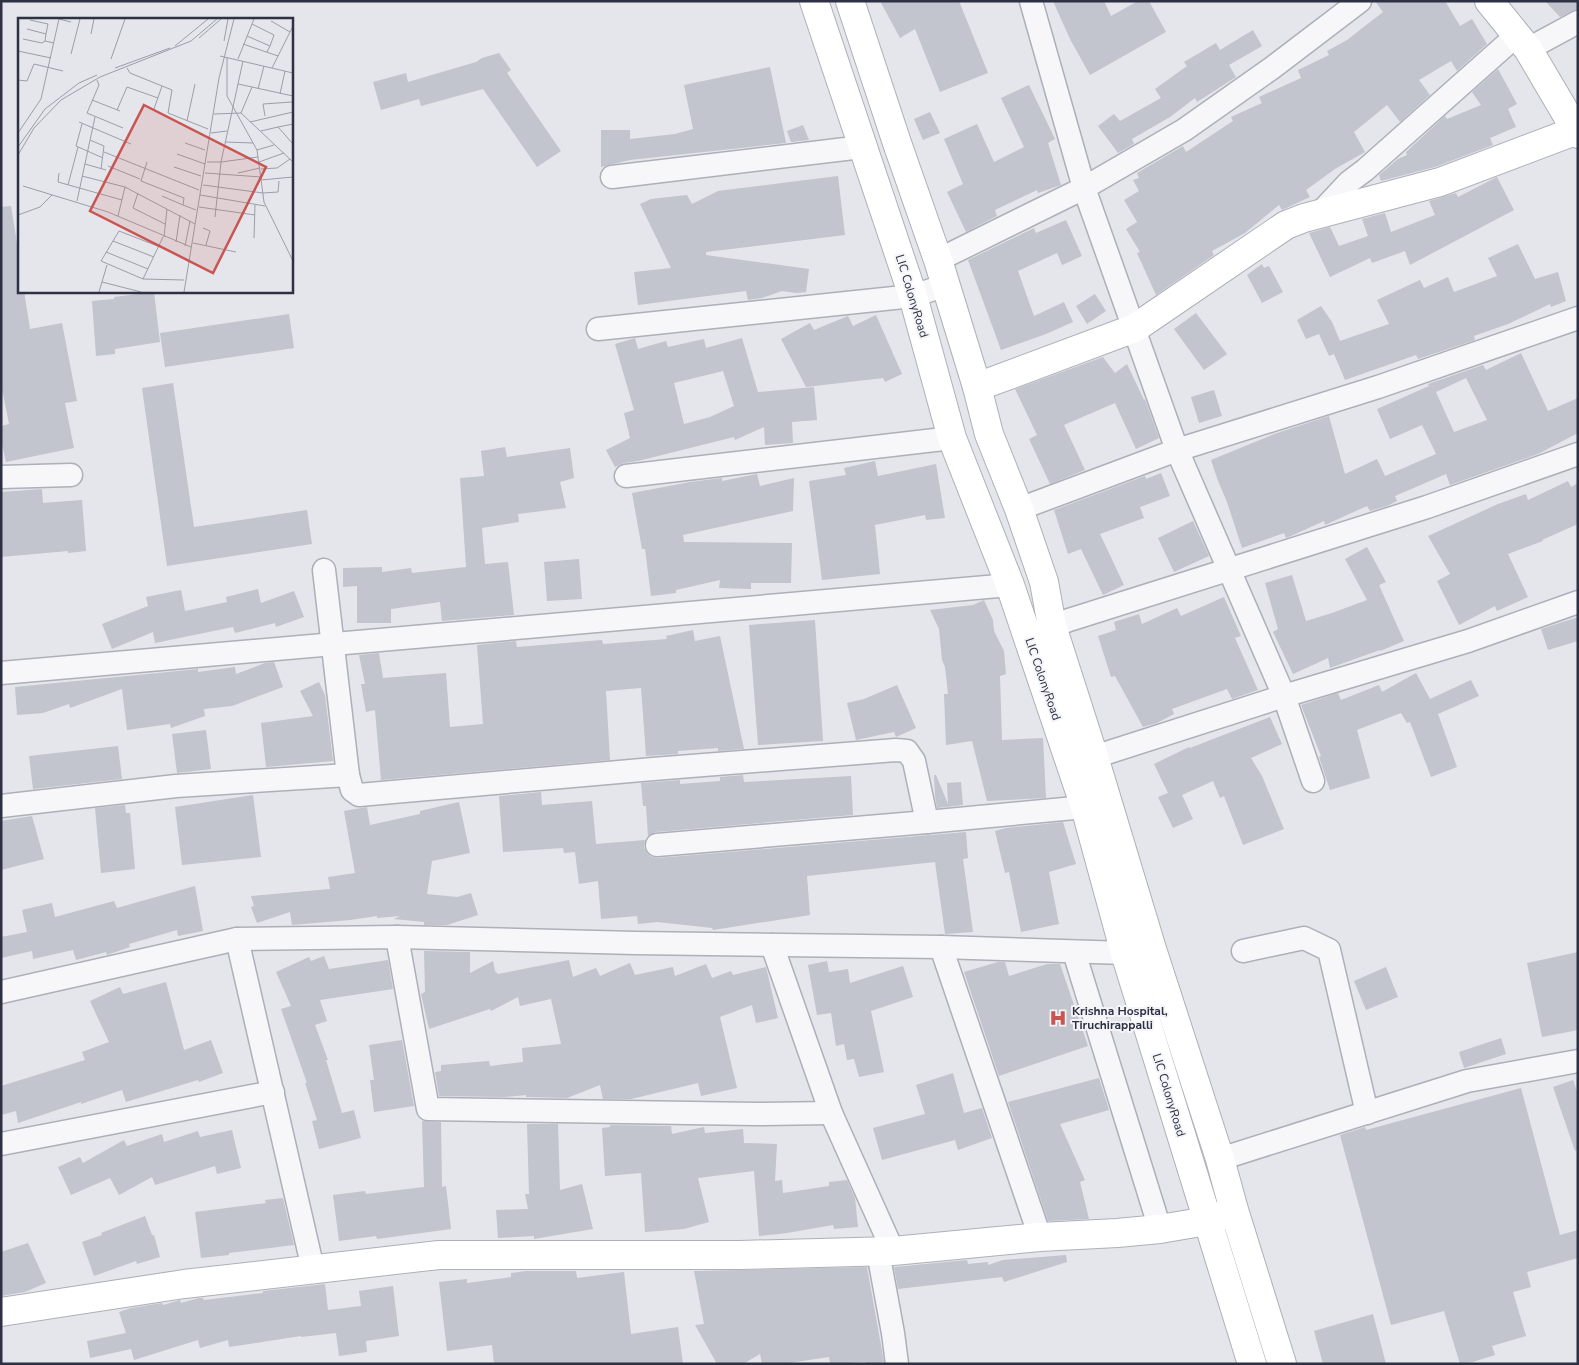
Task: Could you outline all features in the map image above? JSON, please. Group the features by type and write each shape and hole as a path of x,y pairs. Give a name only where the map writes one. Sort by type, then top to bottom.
{"main road":[{"name":"LIC ColonyRoad","path":"814,1 913,296 952,438 1010,585 1040,631 1094,757 1138,951 1207,1221 1252,1364"},
{"name":"LIC ColonyRoad","path":"850,1 942,273 978,387 988,434 1019,509 1044,582 1040,631 1086,807 1138,951 1220,1159 1282,1364"},
{"path":"978,387 1135,328 1286,225 1319,214 1440,182 1576,132 1523,42 1489,1"},
{"path":"1,1312 184,1284 439,1255 740,1256 885,1252 1040,1237 1160,1229 1207,1221 1234,1210"}],"street":[{"path":"1031,1 1084,188 1178,450 1284,696 1313,781"},
{"path":"598,329 913,296 942,273 1184,130 1272,68 1360,1"},
{"path":"1319,214 1349,182 1523,42 1578,22"},
{"path":"612,178 862,147"},
{"path":"1019,509 1178,450 1378,387 1578,318"},
{"path":"626,476 952,438"},
{"path":"1040,631 1426,507 1578,454"},
{"path":"1,478 71,475"},
{"path":"324,570 348,775 352,790 359,795 896,750 907,752 914,761 927,822"},
{"path":"1,673 1010,585"},
{"path":"1094,757 1284,696 1468,641 1578,602"},
{"path":"1,806 176,786 348,775"},
{"path":"657,845 1086,807"},
{"path":"1,992 237,940 397,937 941,947 1074,952 1138,951"},
{"path":"397,937 428,1109 756,1114 831,1113"},
{"path":"1243,951 1304,938 1329,950 1367,1113"},
{"path":"237,940 252,1012 273,1092 313,1269"},
{"path":"772,945 831,1113 885,1252 897,1364"},
{"path":"941,947 1040,1237"},
{"path":"1074,952 1160,1229"},
{"path":"1220,1159 1466,1081 1578,1060"},
{"path":"1,1144 273,1092"}],"building":[{"path":"880,1 959,1 988,73 940,92 915,29 900,38"},
{"path":"1053,1 1104,1 1111,16 1138,1 1149,1 1166,32 1090,75 1070,39"},
{"path":"1375,1 1445,1 1460,26 1472,19 1487,44 1457,71 1451,61 1419,80 1430,95 1400,122 1387,105 1354,132 1365,152 1335,169 1306,190 1310,197 1282,210 1279,205 1245,233 1212,251 1214,255 1156,295 1137,253 1140,252 1126,229 1137,222 1124,200 1139,191 1133,180 1139,178 1137,173 1183,146 1186,152 1233,121 1231,117 1262,103 1259,97 1301,78 1298,70 1329,55 1327,51 1347,40 1383,12"},
{"path":"1545,1 1578,1 1578,9 1560,17"},
{"path":"1253,30 1262,46 1229,65 1236,77 1197,102 1195,98 1170,117 1132,139 1134,144 1118,153 1098,126 1114,114 1120,121 1161,98 1155,89 1187,66 1184,62 1216,43 1220,50"},
{"path":"499,53 511,70 507,73 561,151 537,167 483,89 421,106 419,99 381,110 373,82 406,73 408,82 476,62 482,58"},
{"path":"770,67 786,143 630,160 601,167 601,130 630,130 630,139 675,134 693,129 684,85"},
{"path":"1498,69 1517,104 1508,109 1516,127 1490,138 1493,145 1435,167 1381,181 1379,175 1398,159 1407,155 1406,152 1445,116 1447,119 1481,105 1472,92"},
{"path":"1029,85 1055,139 1048,143 1061,185 1038,193 1037,190 995,210 997,216 966,232 947,192 963,184 944,139 977,124 994,162 1024,147 1001,98"},
{"path":"930,112 940,133 923,140 914,119"},
{"path":"803,125 809,140 791,142 787,131"},
{"path":"838,176 845,235 706,252 706,255 809,269 806,292 782,291 762,298 748,300 746,291 638,305 634,272 671,268 640,204 651,199 687,195 692,204 718,191"},
{"path":"1497,177 1514,210 1410,265 1405,251 1372,263 1370,258 1330,277 1309,233 1330,227 1339,246 1368,236 1362,219 1385,213 1391,232 1435,215 1429,201 1456,193 1458,197"},
{"path":"11,206 18,250 18,292 24,292 30,329 62,323 77,401 65,403 74,448 6,462 1,440 1,426 9,424 1,384 1,207"},
{"path":"1066,220 1082,256 1062,265 1057,253 1018,271 1034,316 1064,302 1073,322 1001,350 968,260 1034,228 1036,233"},
{"path":"1518,244 1535,279 1558,272 1566,301 1551,307 1550,304 1508,324 1474,336 1475,340 1418,359 1416,355 1345,380 1334,354 1329,356 1319,334 1306,339 1297,320 1321,306 1332,322 1340,341 1389,324 1377,300 1420,280 1424,288 1448,277 1454,292 1497,276 1488,258"},
{"path":"1262,264 1264,268 1269,266 1283,292 1262,303 1247,275"},
{"path":"154,292 160,342 115,349 115,354 96,356 92,301"},
{"path":"1095,294 1106,311 1087,324 1076,306"},
{"path":"1196,313 1227,354 1204,370 1174,329"},
{"path":"289,314 294,348 165,367 160,333"},
{"path":"876,315 902,374 885,382 883,378 806,387 781,339 810,323 814,330 848,316 853,326"},
{"path":"635,338 638,349 666,341 668,347 704,339 706,348 742,338 758,392 814,387 817,420 792,422 793,443 765,445 764,427 735,440 734,437 624,463 615,467 606,450 630,438 624,413 634,410 615,344","holes":["723,371 734,406 710,417 684,424 674,383"]},
{"path":"1521,353 1548,411 1578,398 1578,433 1538,454 1450,485 1446,474 1395,496 1397,501 1387,506 1370,511 1367,506 1325,525 1324,521 1286,538 1284,533 1242,548 1211,460 1277,433 1329,416 1345,474 1377,459 1385,476 1436,454 1422,425 1390,439 1377,409 1429,386 1428,384 1483,365 1486,370","holes":["1466,378 1487,420 1454,432 1436,392"]},
{"path":"1103,357 1115,373 1127,364 1145,399 1159,438 1136,449 1115,403 1064,425 1085,470 1050,484 1029,439 1037,435 1015,389"},
{"path":"173,383 194,527 307,510 312,544 167,566 142,388"},
{"path":"1214,390 1222,416 1199,423 1191,397"},
{"path":"505,447 507,457 570,448 574,478 560,482 566,508 518,514 519,522 482,528 485,564 508,562 514,615 442,621 440,602 391,609 391,623 357,623 357,586 343,587 343,568 382,567 382,572 411,568 412,573 466,567 460,478 484,476 481,451"},
{"path":"875,461 878,476 936,464 945,518 926,520 925,515 875,525 880,574 822,580 809,481 846,475 844,468"},
{"path":"1161,473 1170,496 1140,507 1144,518 1100,534 1124,585 1103,595 1081,549 1068,554 1054,510 1145,476 1146,479"},
{"path":"757,474 760,486 794,478 793,511 683,535 684,542 792,543 791,583 751,583 751,589 719,588 720,580 676,590 676,593 651,596 645,549 642,549 632,493 690,482 722,478 722,481"},
{"path":"1568,481 1571,487 1578,483 1578,524 1543,541 1508,554 1528,597 1497,611 1495,606 1459,625 1437,581 1450,574 1428,536 1498,504 1526,494 1528,500"},
{"path":"42,489 43,503 82,500 86,551 1,557 1,492"},
{"path":"1193,521 1209,556 1174,572 1158,538"},
{"path":"1367,547 1386,582 1379,585 1404,641 1330,668 1328,658 1293,674 1273,632 1278,629 1265,583 1292,575 1306,621 1332,613 1367,600 1345,559"},
{"path":"579,559 582,599 547,601 544,562"},
{"path":"258,589 261,603 294,591 304,617 276,627 275,623 235,633 233,627 155,643 153,632 112,649 102,624 148,606 146,597 181,590 185,611 227,602 226,597"},
{"path":"1224,597 1241,636 1235,638 1258,690 1232,699 1227,689 1172,709 1174,714 1157,723 1143,727 1115,676 1111,677 1098,636 1116,630 1114,622 1139,614 1142,624 1177,608 1181,616"},
{"path":"984,600 993,620 994,631 1004,651 1006,674 1000,676 1002,740 1043,738 1046,798 987,801 972,741 946,745 944,694 948,694 945,667 942,660 939,629 930,610 973,605"},
{"path":"1578,617 1578,641 1548,650 1541,629"},
{"path":"815,620 823,741 758,745 749,625"},
{"path":"693,630 695,641 720,636 744,749 718,751 718,748 678,751 678,754 646,756 641,688 606,691 610,760 381,780 375,710 366,712 361,684 365,684 359,655 379,653 383,678 446,673 450,727 483,724 477,645 516,641 517,647 602,640 603,644 667,639 666,636"},
{"path":"274,662 283,687 232,706 204,709 205,716 171,728 170,724 127,730 122,689 70,708 69,704 43,713 17,715 15,687 198,669 198,672 235,667 236,674 265,663"},
{"path":"1416,673 1430,699 1471,680 1479,696 1438,714 1457,767 1431,777 1410,722 1407,723 1401,713 1357,730 1370,778 1330,790 1319,757 1321,756 1301,705 1338,693 1341,700 1379,685 1382,692"},
{"path":"319,682 325,695 333,761 266,767 261,723 313,716 300,691"},
{"path":"897,685 916,728 896,737 894,732 856,740 847,703 864,699"},
{"path":"1270,717 1282,744 1251,758 1262,776 1284,829 1243,845 1224,796 1220,798 1213,781 1182,795 1193,819 1173,828 1158,797 1168,793 1154,764 1189,747"},
{"path":"206,730 211,769 177,773 172,734"},
{"path":"118,746 122,779 33,789 29,756"},
{"path":"743,775 744,782 851,776 853,815 656,832 648,836 646,806 643,806 641,783 680,780 680,784 720,781 720,777"},
{"path":"934,775 936,775 948,804 947,783 961,782 963,805 937,808"},
{"path":"541,792 542,805 592,801 596,844 645,840 644,847 647,853 652,857 658,858 966,832 968,858 963,859 973,932 945,934 935,862 807,876 810,915 713,930 712,928 657,922 638,924 637,916 601,919 598,881 579,884 575,852 564,853 563,848 503,852 499,796"},
{"path":"253,795 261,857 182,865 175,807"},
{"path":"459,802 470,853 432,861 427,894 457,897 471,893 478,915 447,925 424,925 424,922 394,919 400,916 377,918 377,916 292,925 290,912 257,923 251,907 254,906 251,896 330,889 328,877 355,873 344,811 367,807 370,825 420,814 420,811"},
{"path":"125,805 126,813 130,813 135,869 101,873 95,808"},
{"path":"32,816 44,859 1,870 1,821"},
{"path":"1063,822 1076,864 1049,872 1059,924 1021,932 1009,872 1005,873 995,831 1006,828"},
{"path":"195,886 203,931 178,936 177,930 129,944 130,947 107,955 106,952 76,960 73,950 33,959 32,951 1,958 1,937 27,932 22,910 52,903 55,917 114,901 117,908"},
{"path":"424,951 470,952 470,973 493,961 495,971 498,974 569,960 573,977 596,968 600,976 630,963 635,975 673,967 675,976 706,964 712,978 731,971 733,975 766,967 778,1018 756,1023 752,1005 720,1017 737,1088 701,1096 698,1083 631,1099 603,1099 600,1085 567,1098 526,1097 526,1095 504,1097 439,1096 435,1072 441,1071 441,1065 489,1061 490,1066 523,1062 522,1048 561,1044 551,999 520,1006 518,997 491,1011 490,1009 429,1029 421,994 425,992"},
{"path":"1578,952 1578,1030 1542,1037 1527,963"},
{"path":"324,956 329,969 388,960 393,989 320,1000 327,1021 315,1025 328,1060 326,1060 342,1113 354,1110 361,1138 319,1149 312,1121 317,1120 305,1083 307,1083 281,1009 291,1006 276,972 309,957 311,961"},
{"path":"827,961 829,972 848,969 850,983 903,966 913,997 871,1011 884,1072 859,1077 854,1059 847,1060 844,1044 836,1046 831,1013 817,1015 808,965"},
{"path":"998,962 1005,962 1009,976 1047,964 1060,964 1088,1046 999,1076 964,972"},
{"path":"1386,967 1398,997 1366,1010 1354,981"},
{"path":"166,982 184,1050 211,1040 223,1073 199,1082 198,1080 126,1102 122,1090 18,1123 16,1111 1,1115 1,1086 85,1060 82,1052 109,1042 90,1001 120,987 123,994"},
{"path":"1501,1038 1506,1054 1464,1068 1459,1052"},
{"path":"402,1040 414,1106 374,1112 370,1080 374,1080 369,1045"},
{"path":"953,1073 964,1113 982,1108 992,1138 958,1150 955,1140 882,1160 873,1128 925,1114 916,1085"},
{"path":"1099,1078 1109,1110 1060,1124 1085,1180 1080,1182 1089,1219 1048,1221 1008,1102"},
{"path":"1573,1080 1578,1094 1578,1150 1575,1151 1553,1087"},
{"path":"1521,1088 1560,1235 1578,1230 1578,1258 1527,1272 1531,1287 1513,1292 1526,1336 1492,1346 1495,1355 1460,1364 1444,1311 1391,1325 1340,1135 1365,1127 1366,1130"},
{"path":"422,1121 441,1122 442,1187 446,1186 451,1229 377,1239 376,1236 339,1241 333,1195 365,1191 366,1194 424,1187"},
{"path":"527,1124 558,1124 560,1190 582,1184 593,1229 534,1239 534,1236 498,1238 496,1210 528,1209 525,1194 529,1194"},
{"path":"610,1125 671,1126 672,1134 704,1127 705,1133 743,1129 744,1143 777,1144 775,1181 782,1180 783,1193 829,1186 829,1182 847,1180 855,1198 858,1227 834,1229 833,1225 759,1236 754,1171 698,1178 709,1222 684,1229 645,1232 641,1173 605,1176 602,1128 610,1127"},
{"path":"232,1130 241,1168 217,1174 215,1166 155,1185 152,1177 119,1195 110,1178 71,1195 58,1167 80,1157 83,1163 124,1140 127,1146 162,1134 164,1142 198,1131 200,1137"},
{"path":"283,1198 294,1245 201,1258 195,1212 266,1203 265,1200"},
{"path":"145,1216 152,1235 154,1235 160,1257 137,1264 136,1261 94,1276 82,1242"},
{"path":"28,1243 46,1283 25,1292 1,1296 1,1252"},
{"path":"1066,1255 1067,1262 1004,1282 1002,1277 898,1289 894,1267 967,1260 968,1264 988,1262 988,1265 1003,1260"},
{"path":"867,1267 884,1362 874,1364 866,1364 865,1362 830,1364 829,1357 782,1364 762,1364 760,1354 743,1364 717,1364 695,1325 704,1324 694,1271"},
{"path":"526,1271 576,1271 577,1278 624,1272 631,1334 678,1327 683,1364 494,1364 492,1345 447,1351 439,1282 467,1279 467,1283 511,1277 511,1273"},
{"path":"325,1284 328,1310 361,1306 359,1291 393,1286 399,1336 366,1341 367,1352 339,1356 336,1333 301,1336 229,1347 228,1340 200,1348 198,1340 134,1360 131,1349 90,1358 87,1341 126,1333 119,1312 131,1308 162,1303 163,1305 180,1300 181,1303 199,1298 204,1300"},
{"path":"1373,1314 1386,1364 1323,1364 1314,1331"}],"place":[{"name":"Krishna Hospital, Tiruchirappalli","path":"1058,1018"}]}
